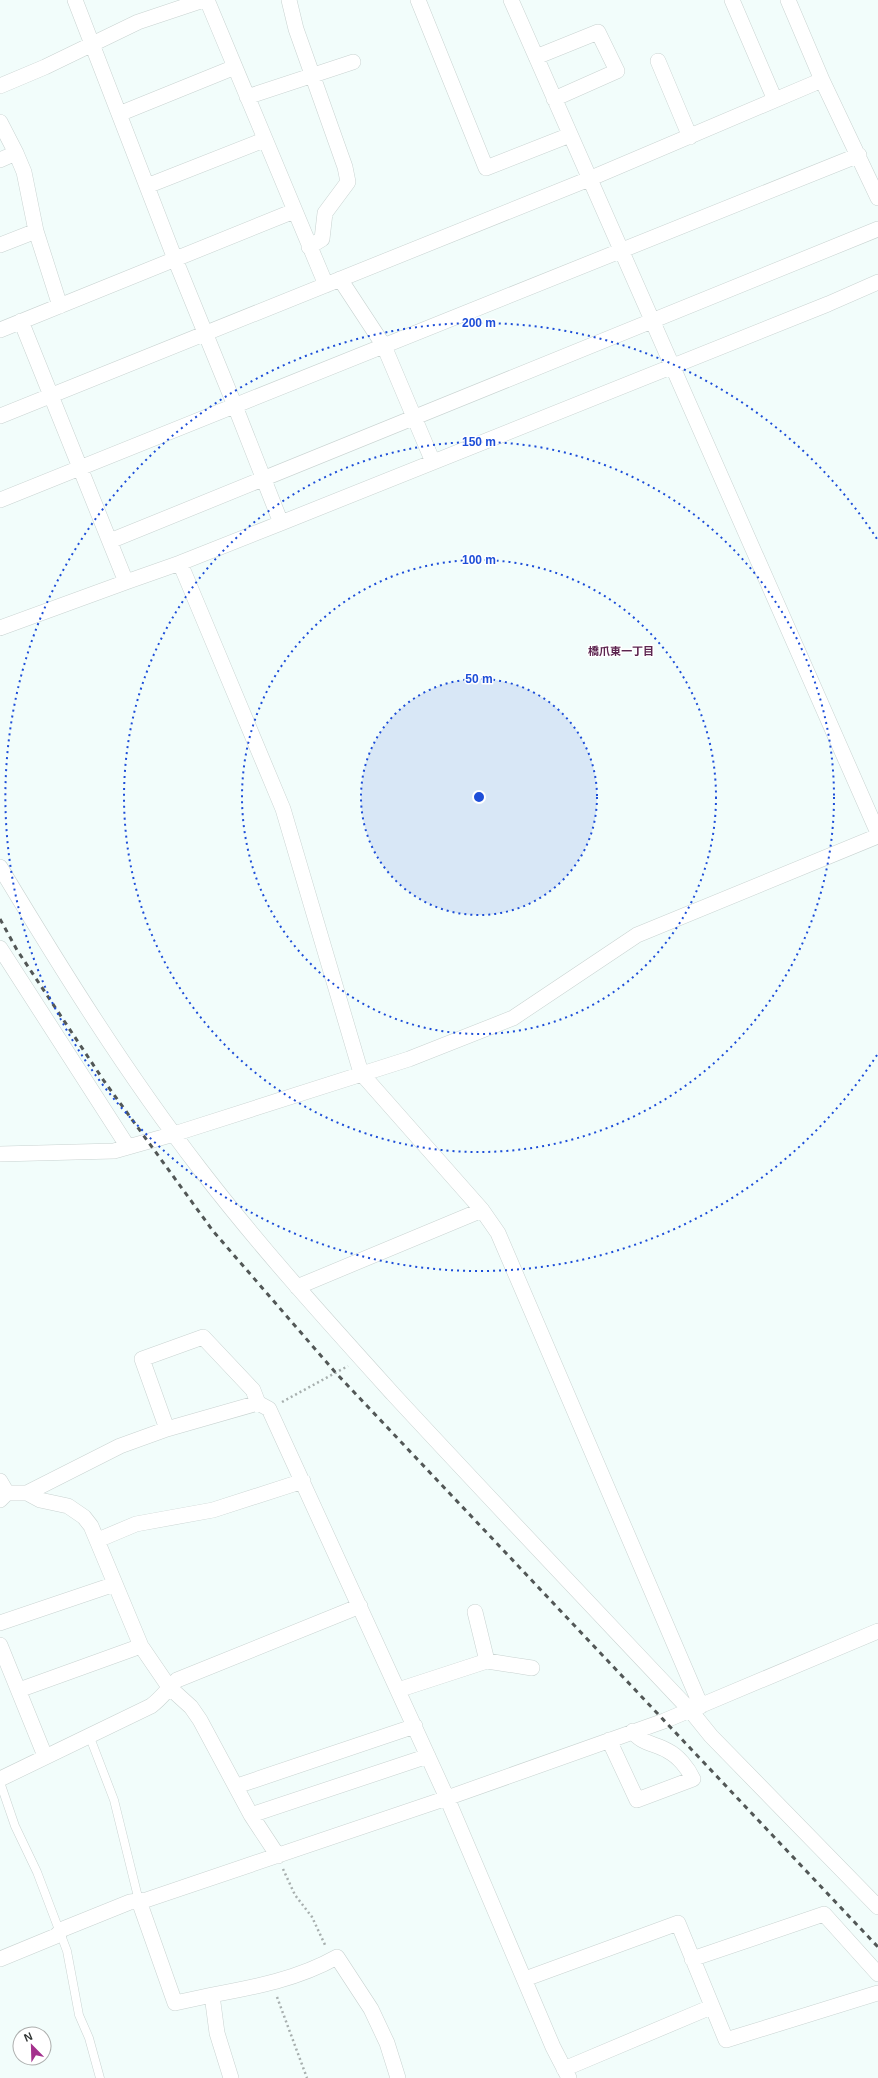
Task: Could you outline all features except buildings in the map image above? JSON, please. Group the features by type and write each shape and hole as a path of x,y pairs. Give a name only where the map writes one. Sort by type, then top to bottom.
{"street":[{"path":"75,0 175,259 236,406 281,523"},
{"path":"0,86 93,45 138,22 204,0"},
{"path":"207,0 264,140 326,285"},
{"path":"289,0 345,167 348,182 325,213 322,239 309,247"},
{"path":"418,0 486,168 570,135"},
{"path":"0,1154 114,1151 174,1134 361,1073 409,1059 513,1018 637,935 878,834 511,0"},
{"path":"732,0 775,100"},
{"path":"788,0 822,80 859,155 878,198"},
{"path":"536,57 598,32 617,71 554,99"},
{"path":"658,61 690,137"},
{"path":"247,97 353,62"},
{"path":"119,114 235,67"},
{"path":"0,416 589,179 822,80"},
{"path":"0,122 24,172 36,231 60,306"},
{"path":"147,186 264,140"},
{"path":"0,160 16,153"},
{"path":"0,500 859,155"},
{"path":"0,330 294,211"},
{"path":"110,541 878,229"},
{"path":"0,245 36,231"},
{"path":"340,279 384,346 433,462"},
{"path":"0,628 180,563 828,304 878,282"},
{"path":"21,321 126,582"},
{"path":"180,563 282,810 361,1073 482,1210 498,1233 695,1708 711,1736 878,1907"},
{"path":"0,867 62,970 174,1134 202,1171 297,1287 441,1446 695,1708"},
{"path":"0,948 128,1147"},
{"path":"297,1287 482,1210"},
{"path":"167,1429 142,1360 203,1336 253,1390 264,1406 302,1481 415,1726 567,2074 711,2007"},
{"path":"28,1493 40,1485 120,1446 167,1429 264,1406"},
{"path":"98,1540 136,1524 213,1510 302,1481"},
{"path":"2,1491 28,1493 40,1500 68,1506 78,1512 91,1526 141,1646 169,1687 191,1707 200,1720 252,1815 278,1856"},
{"path":"0,1623 115,1584"},
{"path":"0,1780 45,1756 151,1706 164,1697 169,1687 177,1680 360,1606"},
{"path":"475,1612 487,1661"},
{"path":"0,1959 56,1936 63,1929 130,1902 146,1900 278,1856 447,1798 634,1731 695,1708 878,1631"},
{"path":"0,1645 45,1756"},
{"path":"19,1690 141,1646"},
{"path":"398,1690 487,1661 532,1668"},
{"path":"237,1786 415,1726"},
{"path":"609,1740 636,1800 692,1779 688,1770 669,1751 636,1737 634,1731"},
{"path":"252,1815 428,1756"},
{"path":"139,1901 175,2003 272,1983 312,1970 337,1957 371,2008 387,2043 398,2078"},
{"path":"692,1959 824,1914 878,1974"},
{"path":"525,1979 678,1923 711,2007 726,2040 878,1994"},
{"path":"212,1995 217,2033 231,2078"}],"lane":[{"path":"90,1735 114,1800 139,1901"},
{"path":"0,1780 15,1826 37,1872 68,1957 79,2015 89,2038 100,2078"}],"path":[{"path":"264,1406 362,1360"},
{"path":"278,1856 290,1887 312,1917 333,1960"},
{"path":"272,1983 307,2078"}],"railway":[{"path":"0,919 17,950 104,1081 213,1231 335,1372 878,1947"}],"district":[{"name":"橋爪東一丁目","path":"621,651"}]}
